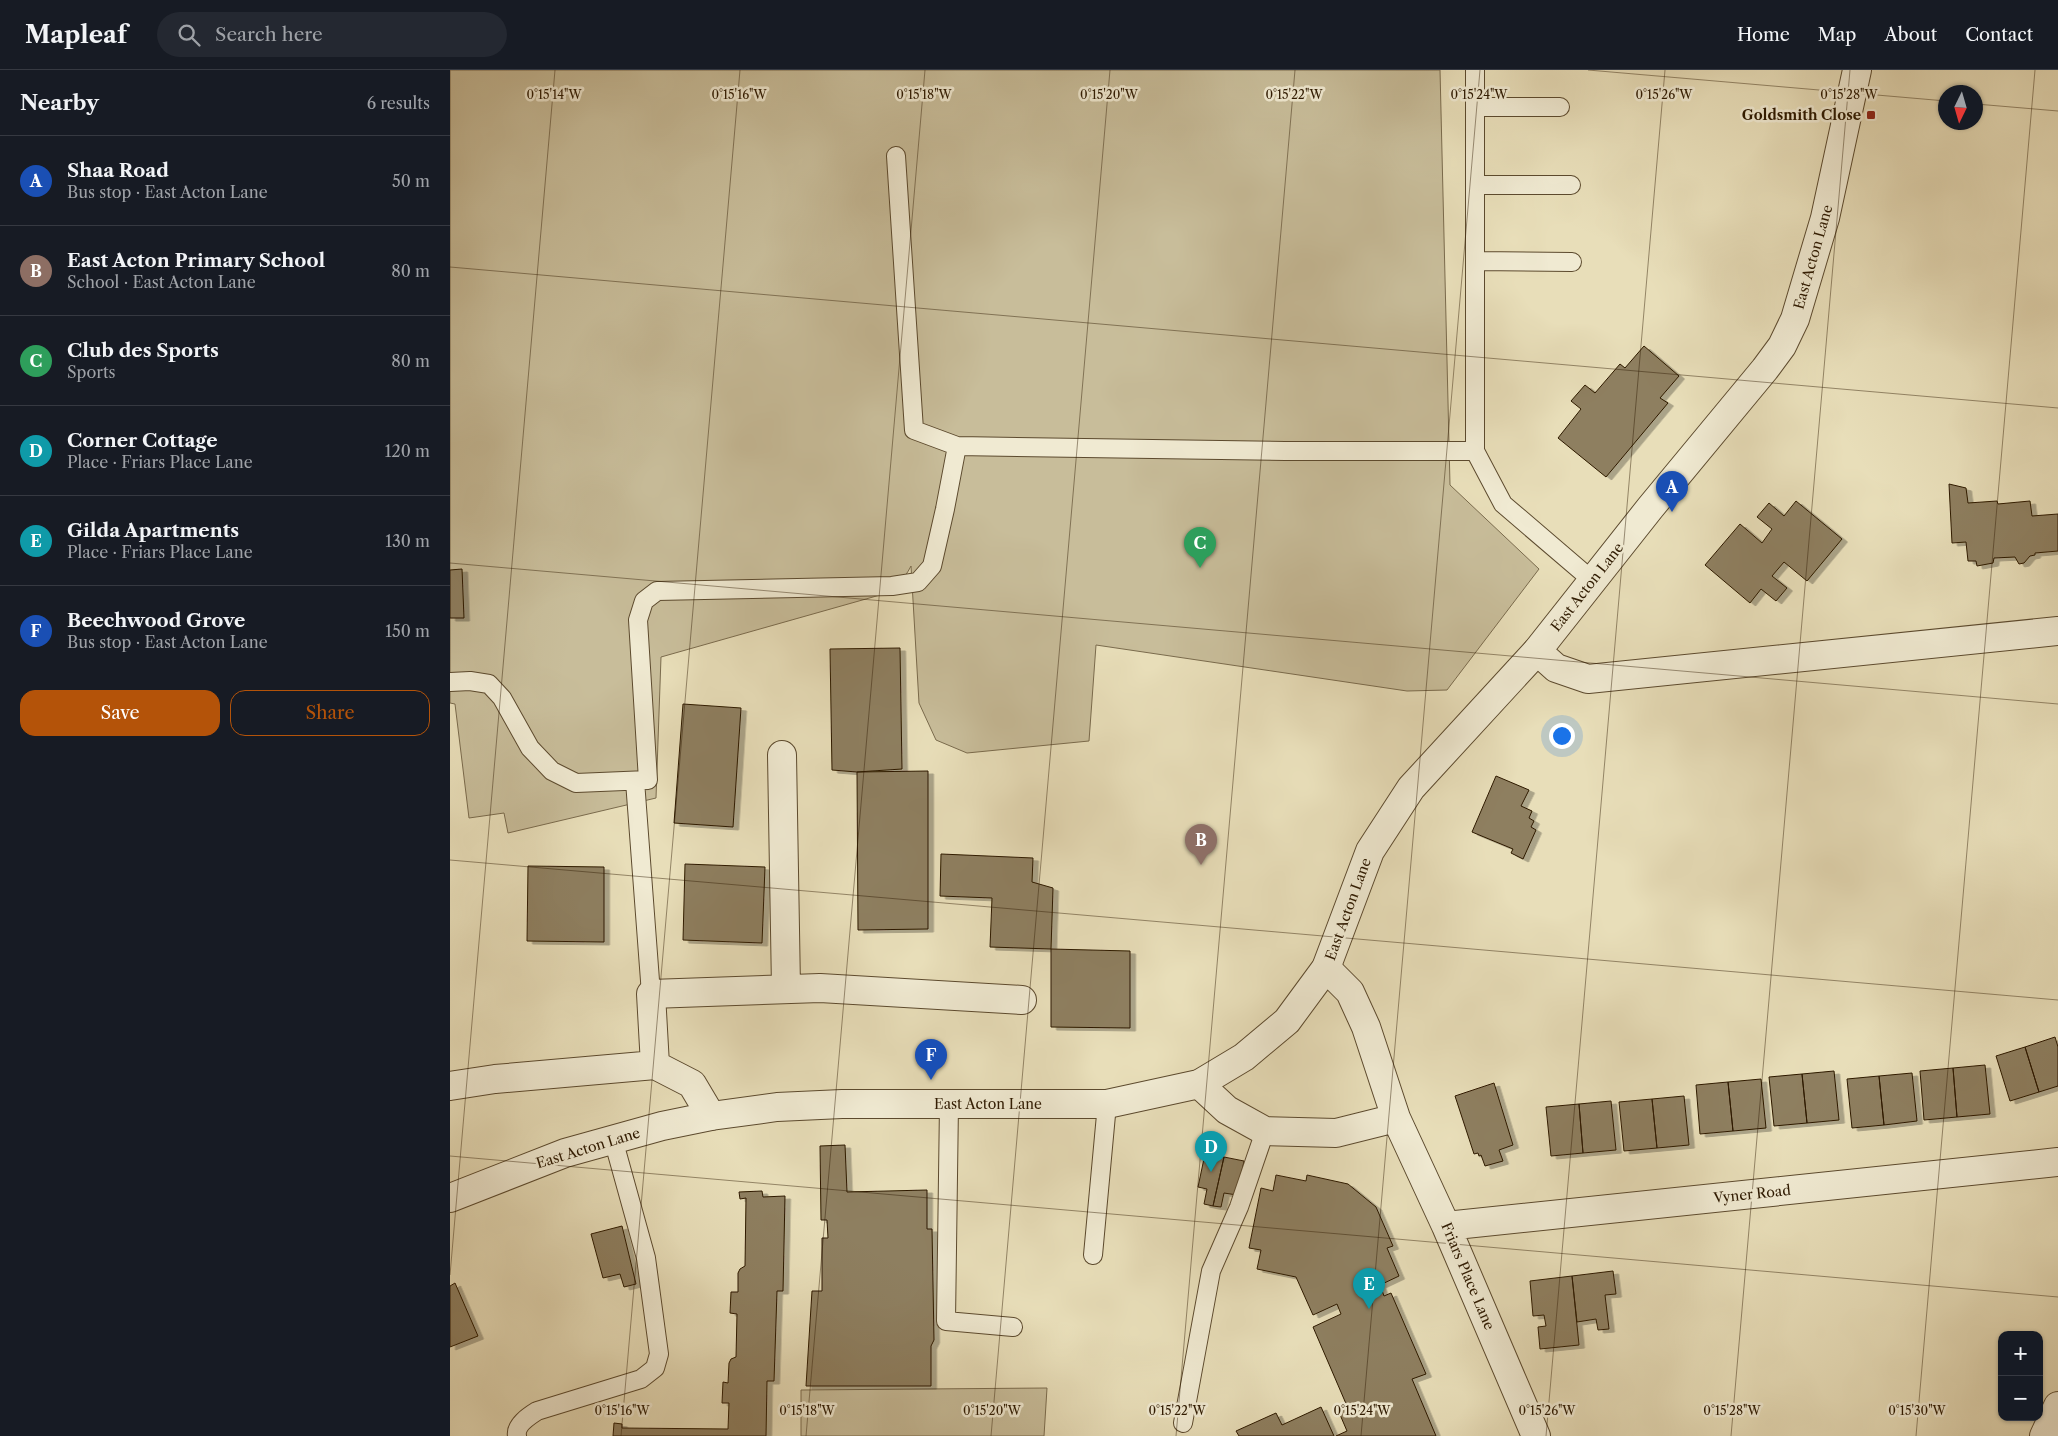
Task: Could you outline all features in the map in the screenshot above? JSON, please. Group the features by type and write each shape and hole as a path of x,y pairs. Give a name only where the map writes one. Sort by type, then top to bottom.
{"street":[{"name":"East Acton Lane","path":"450,1198 565,1153 614,1139 711,1116 777,1107 842,1104 1107,1104 1198,1084 1244,1057 1287,1020 1326,968 1370,851 1411,788 1537,651 1656,500 1782,346 1795,319 1825,218 1857,70"},
{"path":"1537,651 1556,668 1588,679 2058,631"},
{"path":"782,755 786,988"},
{"name":"Friars Place Lane","path":"1326,968 1350,992 1366,1027 1396,1118 1446,1226 1536,1436"},
{"path":"655,1064 651,994 820,988 1022,1000"},
{"path":"450,1086 494,1079 655,1064 692,1084 711,1116"},
{"path":"1198,1084 1226,1110 1265,1131 1336,1133 1396,1118"},
{"name":"Vyner Road","path":"1446,1226 2058,1162"},
{"path":"2044,1436 2058,1406"}],"lane":[{"path":"1475,70 1475,451 1503,504 1593,580"},
{"path":"1475,107 1560,107"},
{"path":"896,156 914,430 957,446 1285,451 1475,451"},
{"path":"1475,186 1571,185"},
{"path":"1475,261 1572,262"},
{"path":"450,682 470,681 489,684 502,698 530,748 552,771 576,783 648,780 638,620 644,601 657,591 892,586 918,582 932,566 957,446"},
{"path":"635,780 651,994"},
{"path":"949,1104 946,1321 1013,1327"},
{"path":"1093,1255 1107,1104"},
{"path":"1184,1423 1211,1271 1239,1207 1265,1131"},
{"path":"516,1436 517,1429 525,1419 537,1411 641,1379 655,1368 659,1354 646,1258 614,1139"}],"shaded area":[{"path":"450,70 1440,70 1450,485 1539,569 1447,690 1407,691 1096,645 1089,741 967,753 936,740 919,703 911,566 898,584 880,595 661,657 656,798 508,833 504,813 469,818 455,704 450,703"},
{"path":"1047,1388 1044,1436 801,1436 801,1390"}],"building":[{"path":"1644,346 1679,376 1660,398 1668,403 1606,477 1558,438 1581,409 1571,401 1585,385 1595,393 1620,364 1625,368"},
{"path":"1949,484 1966,488 1968,503 1997,501 1998,504 2030,501 2032,516 2058,514 2058,551 2035,553 2024,563 2019,564 2015,557 1994,558 1993,563 1977,566 1976,561 1968,561 1966,542 1952,543"},
{"path":"1796,501 1842,539 1807,581 1784,562 1772,576 1787,588 1776,601 1761,589 1750,603 1705,565 1740,524 1762,543 1772,529 1757,517 1769,503 1784,516"},
{"path":"462,569 464,618 450,618 450,570"},
{"path":"900,648 902,769 857,772 832,770 830,649"},
{"path":"683,704 741,708 733,827 674,823"},
{"path":"928,771 928,929 858,930 857,772"},
{"path":"1496,776 1529,790 1521,806 1532,811 1529,818 1534,821 1531,827 1536,830 1523,859 1511,853 1513,849 1472,832"},
{"path":"941,854 1033,858 1032,882 1053,888 1051,949 990,947 992,898 940,896"},
{"path":"685,864 765,867 762,943 683,940"},
{"path":"528,866 604,867 604,942 527,941"},
{"path":"1051,949 1130,951 1130,1028 1051,1027"},
{"path":"2055,1037 2058,1047 2058,1086 2039,1092 2025,1047"},
{"path":"2025,1047 2039,1092 2010,1101 1996,1056"},
{"path":"1985,1065 1990,1114 1957,1117 1953,1068"},
{"path":"1953,1068 1957,1117 1924,1120 1920,1071"},
{"path":"1834,1071 1839,1120 1807,1123 1802,1074"},
{"path":"1912,1073 1917,1121 1884,1125 1879,1076"},
{"path":"1802,1074 1807,1123 1774,1126 1769,1077"},
{"path":"1879,1076 1884,1125 1852,1128 1847,1079"},
{"path":"1761,1079 1766,1128 1733,1131 1728,1082"},
{"path":"1728,1082 1733,1131 1700,1134 1696,1085"},
{"path":"1494,1083 1513,1145 1499,1150 1503,1161 1485,1166 1481,1155 1479,1156 1478,1153 1474,1154 1455,1096"},
{"path":"1684,1096 1689,1145 1657,1148 1652,1099"},
{"path":"1652,1099 1657,1148 1624,1151 1619,1102"},
{"path":"1611,1101 1616,1150 1583,1153 1579,1104"},
{"path":"1579,1104 1583,1153 1551,1156 1546,1107"},
{"path":"845,1145 847,1192 927,1190 927,1229 932,1229 934,1340 931,1346 931,1386 806,1386 812,1291 822,1291 822,1238 828,1238 827,1220 821,1220 820,1146"},
{"path":"1205,1154 1224,1157 1213,1206 1204,1204 1207,1189 1198,1187"},
{"path":"1224,1157 1244,1161 1237,1195 1224,1193 1221,1207 1213,1206"},
{"path":"1276,1175 1306,1181 1307,1175 1348,1184 1376,1207 1393,1246 1387,1248 1399,1276 1380,1285 1384,1296 1391,1293 1426,1374 1412,1379 1436,1436 1336,1436 1347,1431 1338,1410 1347,1406 1313,1327 1341,1314 1337,1304 1313,1315 1296,1277 1257,1269 1261,1250 1249,1248 1261,1188 1273,1191"},
{"path":"762,1191 763,1197 785,1196 783,1291 777,1291 774,1381 767,1381 766,1436 613,1436 614,1423 622,1424 622,1428 728,1429 729,1403 722,1403 723,1382 728,1383 729,1363 731,1359 736,1357 737,1314 730,1313 731,1292 738,1292 738,1273 745,1266 746,1198 740,1199 739,1192"},
{"path":"622,1226 636,1284 624,1287 620,1274 603,1278 591,1234"},
{"path":"1613,1271 1616,1294 1605,1295 1609,1329 1598,1330 1596,1319 1577,1322 1572,1276"},
{"path":"1572,1276 1579,1345 1540,1349 1538,1327 1546,1326 1544,1315 1533,1316 1530,1281"},
{"path":"455,1283 478,1336 450,1347 450,1286"},
{"path":"1321,1407 1334,1436 1239,1436 1236,1431 1276,1413 1282,1425"}],"place":[{"name":"Goldsmith Close","path":"1871,115"},
{"name":"Shaa Road","path":"1672,512"},
{"name":"Club des Sports","path":"1200,568"},
{"name":"East Acton Primary School","path":"1201,865"},
{"name":"Beechwood Grove","path":"931,1080"},
{"name":"Corner Cottage","path":"1211,1172"},
{"name":"Gilda Apartments","path":"1369,1309"}]}
